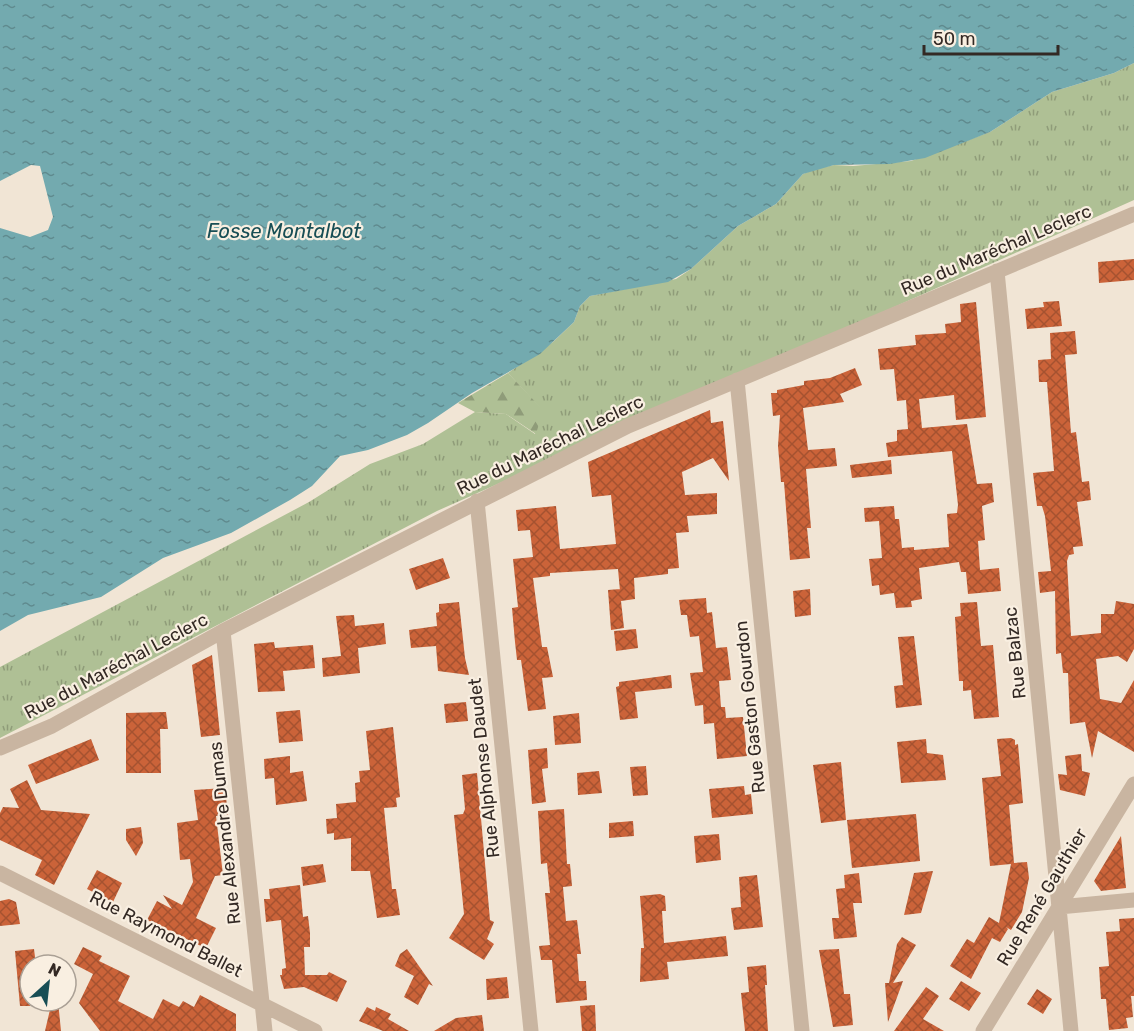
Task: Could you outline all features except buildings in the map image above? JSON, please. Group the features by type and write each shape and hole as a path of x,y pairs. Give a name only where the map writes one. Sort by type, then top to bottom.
{"street":[{"name":"Rue du Maréchal Leclerc","path":"0,748 52,726 223,632 628,426 1134,214"},
{"name":"Rue Balzac","path":"997,271 1071,1031"},
{"name":"Rue Gaston Gourdon","path":"737,380 802,1031"},
{"name":"Rue Alphonse Daudet","path":"477,501 531,1031"},
{"name":"Rue Alexandre Dumas","path":"223,632 265,1031"},
{"name":"Rue René Gauthier","path":"983,1031 1134,784"},
{"name":"Rue Raymond Ballet","path":"0,873 315,1031"},
{"path":"1059,907 1134,900"}],"green space":[{"path":"1134,63 1134,200 437,511 0,738 0,667 309,502 370,464 423,444 475,412 506,414 535,434 542,410 508,373 553,342 574,322 580,306 590,296 676,279 691,269 738,226 776,204 803,174 834,165 853,166 911,161 990,132 1052,92 1114,73"},
{"path":"508,373 543,410 536,434 506,414 475,412 458,403"}],"water":[{"name":"Fosse Montalbot","path":"0,0 1134,0 1134,63 1114,73 1052,92 990,132 925,158 890,164 834,165 803,174 776,204 738,226 691,269 668,282 590,296 580,306 574,322 540,354 472,393 407,435 368,450 340,456 312,486 290,500 231,533 163,558 101,597 28,615 0,631 0,228 30,237 48,230 53,217 40,166 31,165 0,181"}]}
